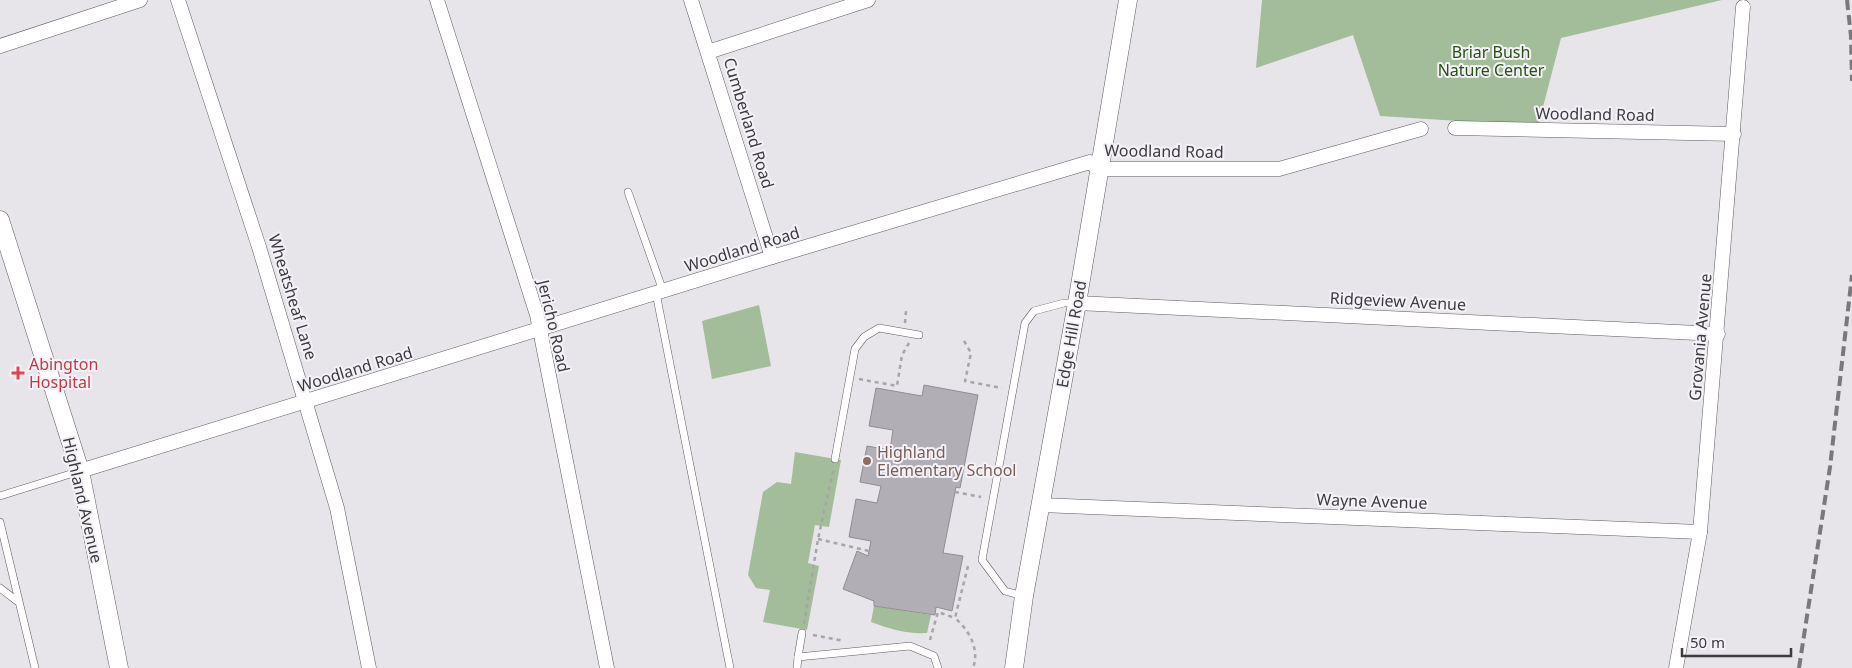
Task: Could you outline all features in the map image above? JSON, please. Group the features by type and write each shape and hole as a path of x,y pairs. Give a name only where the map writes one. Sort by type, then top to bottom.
{"street":[{"path":"0,46 140,0"},
{"name":"Wheatsheaf Lane","path":"178,0 259,247 307,402 337,508 369,668"},
{"name":"Jericho Road","path":"437,0 540,330 607,668"},
{"name":"Cumberland Road","path":"691,0 772,257"},
{"path":"708,52 868,0"},
{"name":"Edge Hill Road","path":"1014,668 1024,596 1042,505 1128,0"},
{"name":"Grovania Avenue","path":"1676,668 1700,532 1718,334 1743,7"},
{"name":"Woodland Road","path":"1455,128 1734,134"},
{"name":"Woodland Road","path":"80,471 772,257 1090,162 1098,169 1279,169 1421,129"},
{"name":"Highland Avenue","path":"0,220 80,471 120,668"},
{"name":"Ridgeview Avenue","path":"1077,303 1718,334"},
{"name":"Wayne Avenue","path":"1042,505 1700,532"}],"lane":[{"path":"628,192 660,292 730,668"},
{"path":"1024,596 1005,590 982,560 1025,323 1034,311 1064,303 1077,303"},
{"path":"836,459 855,349 864,337 879,328 920,335"},
{"path":"0,496 80,471"},
{"path":"0,522 35,668"},
{"path":"0,588 18,600"},
{"path":"796,668 802,633"},
{"path":"798,657 910,646 934,656 938,668"}],"path":[{"path":"904,325 906,311"},
{"path":"964,341 971,353 965,381 1002,388"},
{"path":"850,377 897,386 902,356 909,342"},
{"path":"836,459 818,539 802,633 848,641"},
{"path":"955,492 981,497"},
{"path":"818,539 869,551"},
{"path":"955,618 968,566"},
{"path":"930,640 938,612 955,618 965,626 973,641 973,668"}],"green space":[{"name":"Briar Bush Nature Center","path":"1262,0 1722,0 1561,38 1538,126 1380,116 1353,35 1256,68"},
{"path":"759,305 771,366 712,379 702,321"},
{"path":"795,452 841,460 829,527 815,525 808,563 819,566 807,630 763,622 770,590 756,588 748,575 763,492 777,482 791,484"},
{"path":"874,606 931,615 927,633 912,633 871,622"}],"building":[{"path":"924,385 978,395 960,488 956,487 943,553 963,556 952,611 936,607 935,615 874,606 874,601 843,589 857,551 868,556 871,541 849,537 856,499 877,503 881,486 860,482 867,446 890,450 893,430 869,426 876,388 922,396"}],"railway":[{"path":"1847,0 1851,36 1852,81"},
{"path":"1799,668 1830,467 1852,275"}],"place":[{"name":"Abington Hospital","path":"18,373"},
{"name":"Highland Elementary School","path":"867,461"}]}
